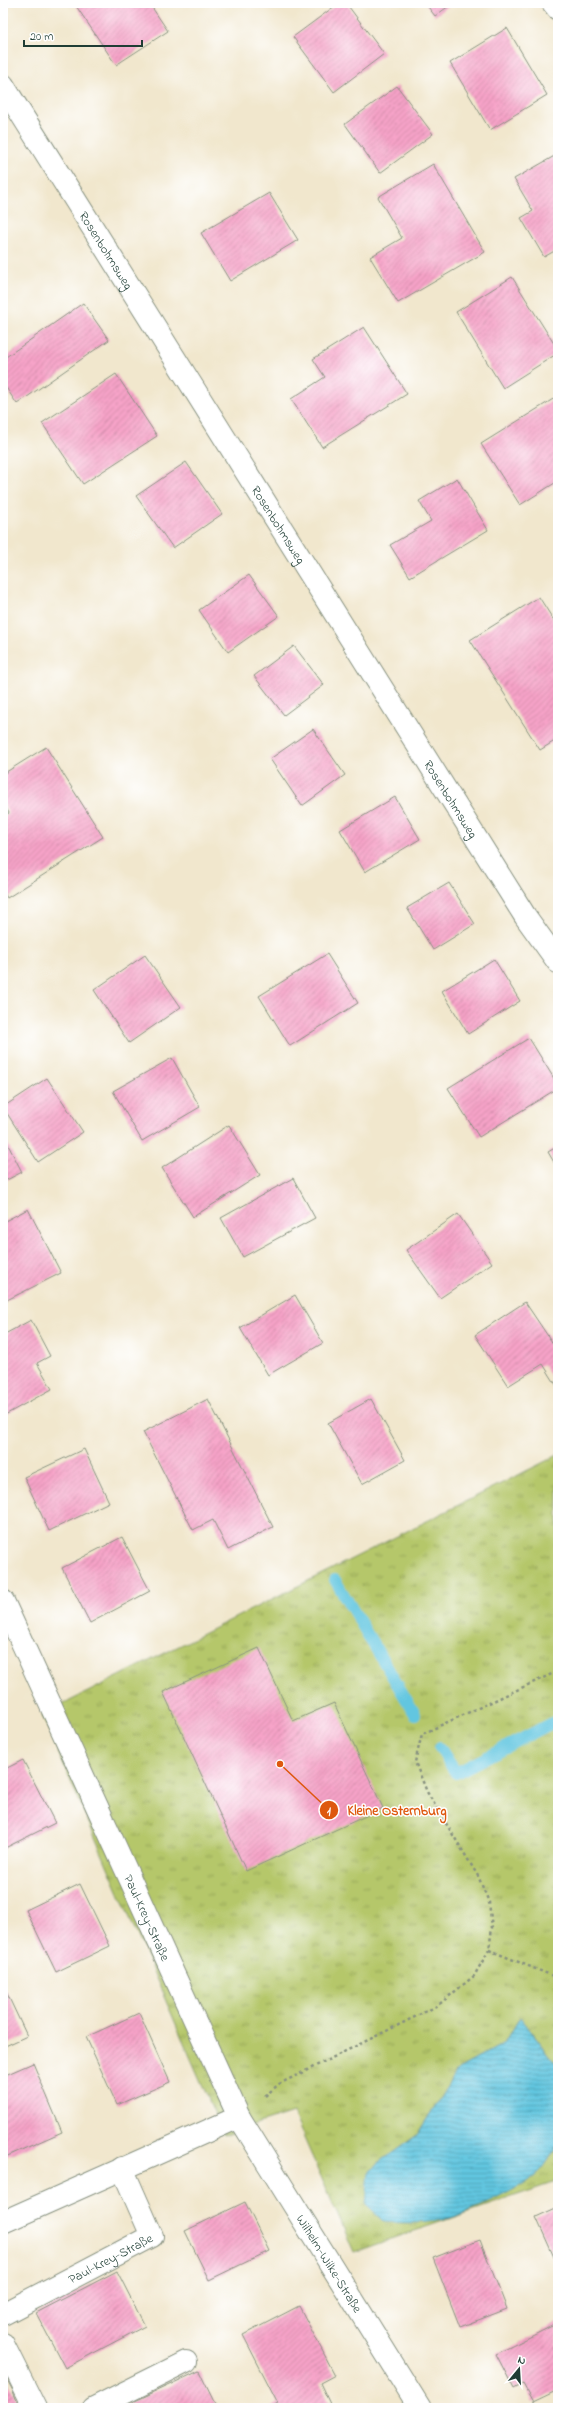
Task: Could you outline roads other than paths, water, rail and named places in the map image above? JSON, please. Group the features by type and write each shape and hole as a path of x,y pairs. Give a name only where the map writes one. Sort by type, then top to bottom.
{"street":[{"path":"553,3 558,9"},
{"name":"Rosenbohmsweg","path":"3,85 525,916 558,962"},
{"name":"Paul-Krey-Straße","path":"3,1601 240,2117"},
{"path":"3,2222 240,2117"},
{"name":"Wilhelm-Wilke-Straße","path":"240,2117 420,2408"},
{"name":"Paul-Krey-Straße","path":"3,2314 152,2236 122,2168"},
{"path":"3,2344 35,2408"},
{"path":"94,2408 186,2362"}],"water":[{"path":"520,2017 558,2067 558,2144 547,2163 536,2175 516,2188 464,2213 442,2220 428,2222 384,2222 366,2205 369,2170 417,2135 458,2069 505,2043"}],"waterway":[{"path":"335,1580 415,1714"},
{"path":"440,1748 456,1773 558,1720"}],"place":[{"name":"Kleine Osternburg","path":"280,1764"}]}
